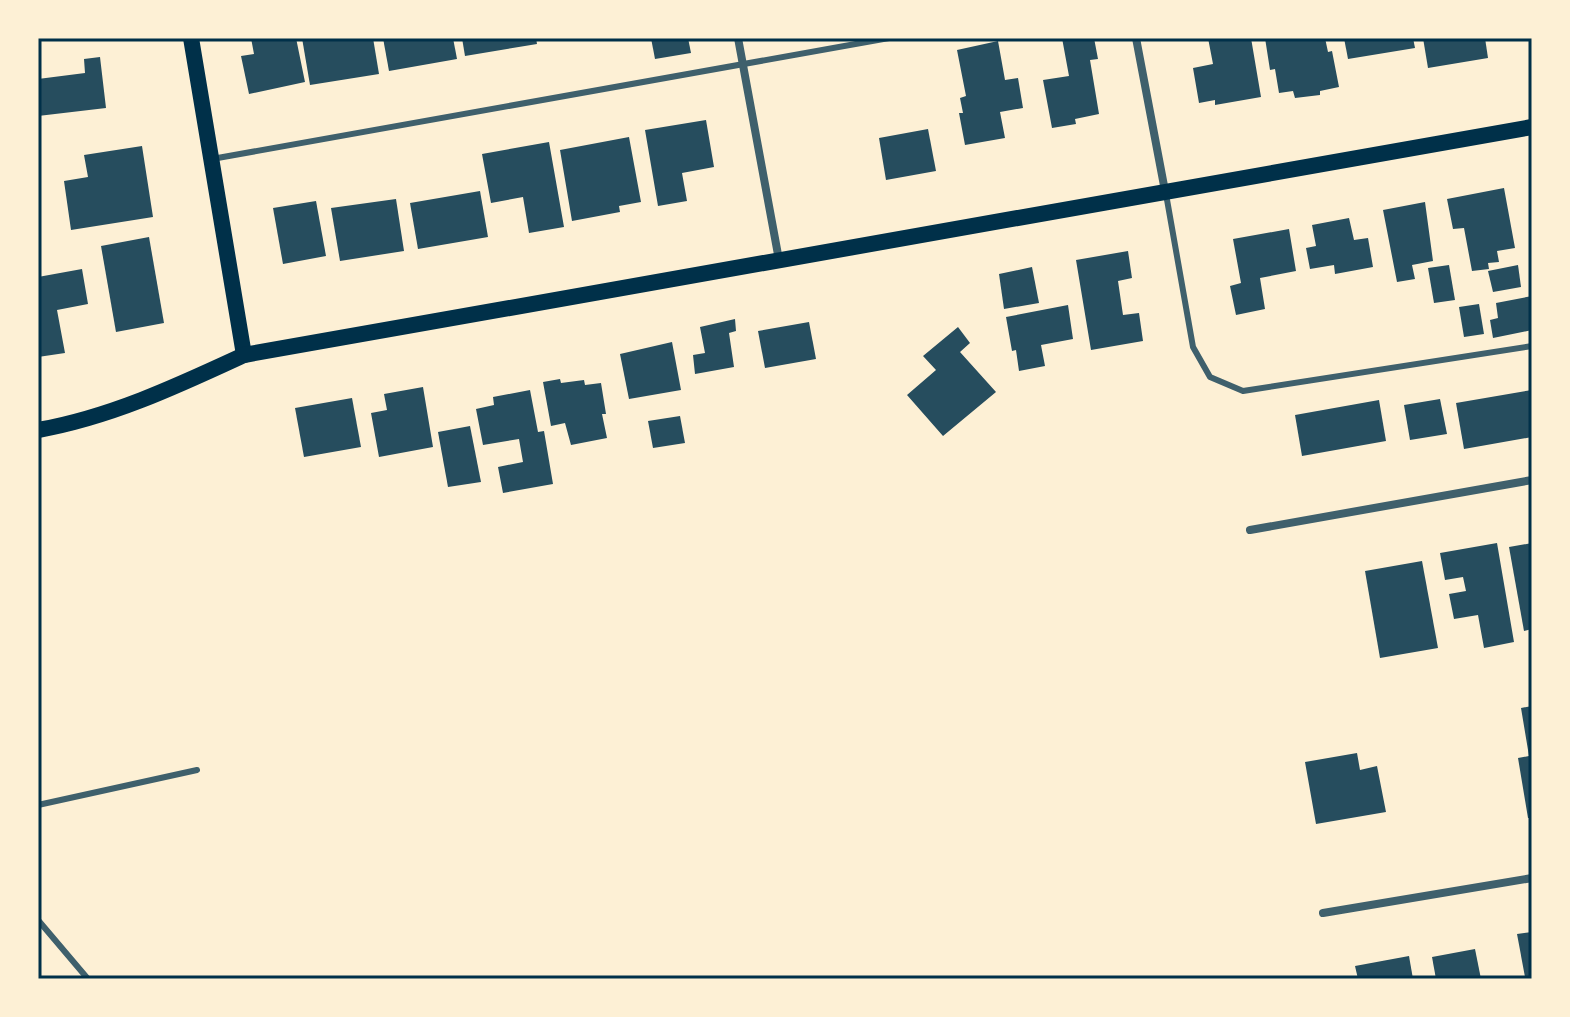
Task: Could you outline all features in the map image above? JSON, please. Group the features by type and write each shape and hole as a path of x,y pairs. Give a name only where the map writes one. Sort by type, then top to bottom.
{"main road":[{"path":"191,38 244,355"},
{"path":"38,430 87,420 124,407 244,355 1532,127"}],"street":[{"path":"738,38 779,260"},
{"path":"1136,38 1165,191"},
{"path":"1250,530 1532,480"},
{"path":"1323,913 1532,878"}],"lane":[{"path":"212,159 889,38"},
{"path":"1165,191 1193,347 1210,377 1243,391 1532,346"},
{"path":"38,805 197,770"},
{"path":"38,920 88,979"}],"building":[{"path":"251,38 296,38 305,82 249,94 241,56 254,54"},
{"path":"302,38 373,38 379,74 310,85"},
{"path":"383,38 453,38 457,59 389,71"},
{"path":"462,38 536,38 537,44 465,56"},
{"path":"651,38 688,38 691,53 655,59"},
{"path":"1062,38 1094,38 1098,59 1090,60 1099,114 1075,119 1076,124 1052,128 1043,80 1069,76"},
{"path":"1208,38 1251,38 1261,97 1215,105 1215,100 1199,103 1193,68 1213,64"},
{"path":"1265,38 1325,38 1328,52 1332,51 1339,87 1320,91 1320,95 1295,98 1293,91 1279,93 1275,69 1270,70"},
{"path":"1344,38 1413,38 1415,48 1348,59"},
{"path":"1423,38 1485,38 1488,58 1428,68"},
{"path":"998,41 1005,80 1018,78 1023,108 1000,112 1005,138 965,145 959,113 963,113 960,98 966,96 957,50"},
{"path":"100,57 106,108 38,116 38,79 85,73 84,59"},
{"path":"706,120 714,167 682,173 687,201 658,206 645,130"},
{"path":"928,129 936,171 886,180 879,138"},
{"path":"629,137 641,202 619,206 620,212 572,221 560,150"},
{"path":"549,142 564,227 529,233 523,197 491,203 482,154"},
{"path":"142,146 153,217 71,230 64,181 88,177 84,155"},
{"path":"1504,188 1515,248 1497,251 1499,262 1488,263 1489,269 1472,271 1464,228 1453,229 1447,199"},
{"path":"480,191 488,237 418,249 410,203"},
{"path":"396,199 404,251 340,261 331,208"},
{"path":"316,201 326,256 283,264 273,208"},
{"path":"1425,202 1433,261 1412,265 1415,279 1397,282 1383,210"},
{"path":"1349,218 1354,240 1368,238 1373,267 1335,274 1334,265 1310,269 1306,248 1316,246 1312,225"},
{"path":"1289,229 1296,271 1260,278 1265,309 1236,315 1230,286 1241,283 1233,239"},
{"path":"149,237 164,323 116,332 101,246"},
{"path":"1128,251 1132,278 1118,281 1123,315 1139,313 1143,341 1091,350 1076,260"},
{"path":"1449,265 1455,300 1434,303 1428,268"},
{"path":"1518,265 1521,287 1493,292 1488,271"},
{"path":"1032,267 1039,303 1004,309 999,274"},
{"path":"82,269 88,304 57,310 65,353 38,357 38,277"},
{"path":"1532,296 1532,330 1493,338 1490,320 1498,318 1496,303"},
{"path":"1479,304 1484,334 1464,337 1459,307"},
{"path":"1068,305 1073,339 1041,345 1045,366 1019,371 1006,317"},
{"path":"735,319 736,331 729,333 734,367 695,374 693,355 705,353 700,327"},
{"path":"809,322 816,359 765,368 758,331"},
{"path":"958,327 970,343 960,352 996,392 943,436 907,395 936,370 923,356"},
{"path":"672,342 681,390 629,399 620,354"},
{"path":"560,379 561,383 584,380 585,385 601,383 607,438 571,445 565,423 551,426 543,382"},
{"path":"423,387 433,447 379,457 371,413 387,410 384,394"},
{"path":"530,390 538,432 544,431 553,484 503,493 498,467 523,462 519,439 483,445 476,409 494,405 493,397"},
{"path":"1532,390 1532,437 1464,449 1456,403"},
{"path":"352,398 361,447 304,457 295,408"},
{"path":"1440,399 1447,434 1410,440 1404,405"},
{"path":"1379,400 1386,441 1302,456 1295,415"},
{"path":"680,416 685,443 653,448 648,421"},
{"path":"470,426 481,482 448,487 438,432"},
{"path":"1497,543 1514,642 1484,648 1478,615 1454,619 1449,594 1466,591 1463,577 1445,580 1440,553"},
{"path":"1532,543 1532,629 1524,631 1509,547"},
{"path":"1422,561 1438,648 1380,658 1365,571"},
{"path":"1532,706 1532,818 1528,818 1518,758 1529,756 1521,708"},
{"path":"1357,753 1360,770 1377,766 1386,812 1316,824 1305,762"},
{"path":"1532,932 1532,976 1525,977 1517,934"},
{"path":"1475,949 1481,979 1436,979 1432,957"},
{"path":"1409,956 1413,979 1358,979 1355,966"}]}
